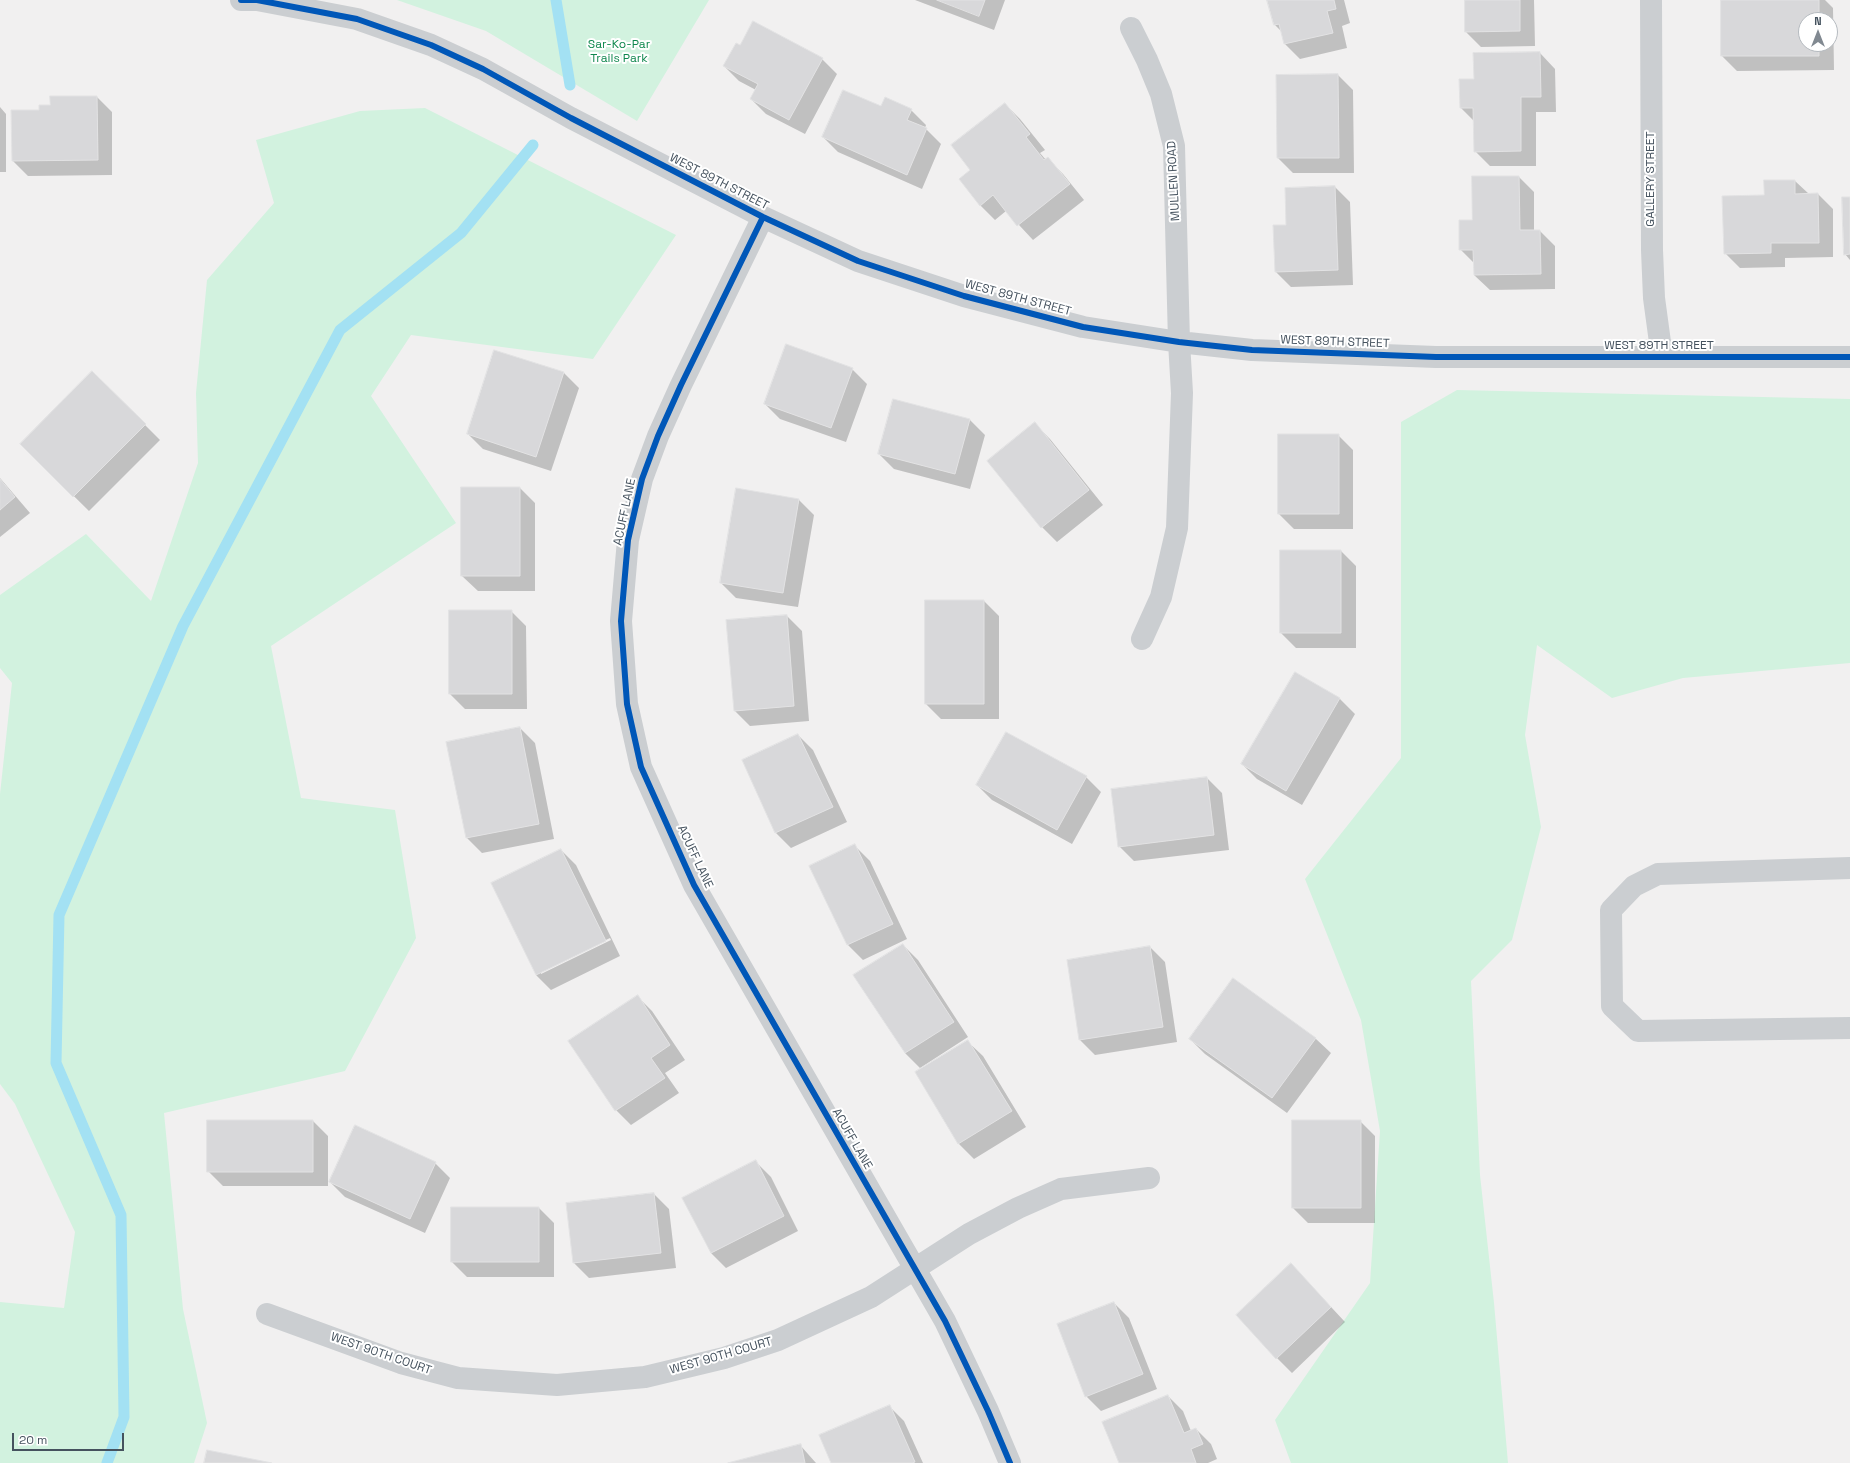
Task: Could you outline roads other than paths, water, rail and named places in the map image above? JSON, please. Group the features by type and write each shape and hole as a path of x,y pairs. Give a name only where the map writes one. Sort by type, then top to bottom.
{"street":[{"name":"WEST 89TH STREET","path":"241,0 257,0 358,19 430,45 483,69 571,118 763,217 858,261 964,296 1083,327 1179,342 1252,350 1436,357 1850,357"},
{"name":"GALLERY STREET","path":"1650,0 1652,250 1654,298 1662,357"},
{"name":"MULLEN ROAD","path":"1132,28 1148,60 1161,94 1174,146 1179,342"},
{"name":"ACUFF LANE","path":"763,217 681,385 658,436 642,479 628,540 621,621 627,704 642,767 694,885 945,1321 988,1411 1010,1463"},
{"path":"1142,639 1160,597 1178,528 1182,393 1179,342"},
{"path":"1850,868 1658,874 1634,886 1611,910 1612,1006 1638,1031 1850,1028"},
{"name":"WEST 90TH COURT","path":"266,1314 401,1363 458,1378 557,1385 645,1377 730,1355 778,1340 871,1297 969,1234 1018,1208 1061,1189 1149,1178"}],"waterway":[{"path":"556,0 570,85"},
{"path":"107,1463 124,1417 121,1215 56,1063 59,915 183,626 340,330 461,233 533,145"}],"park label":[{"name":"Sar-Ko-Par Trails Park","path":"619,52"}]}
